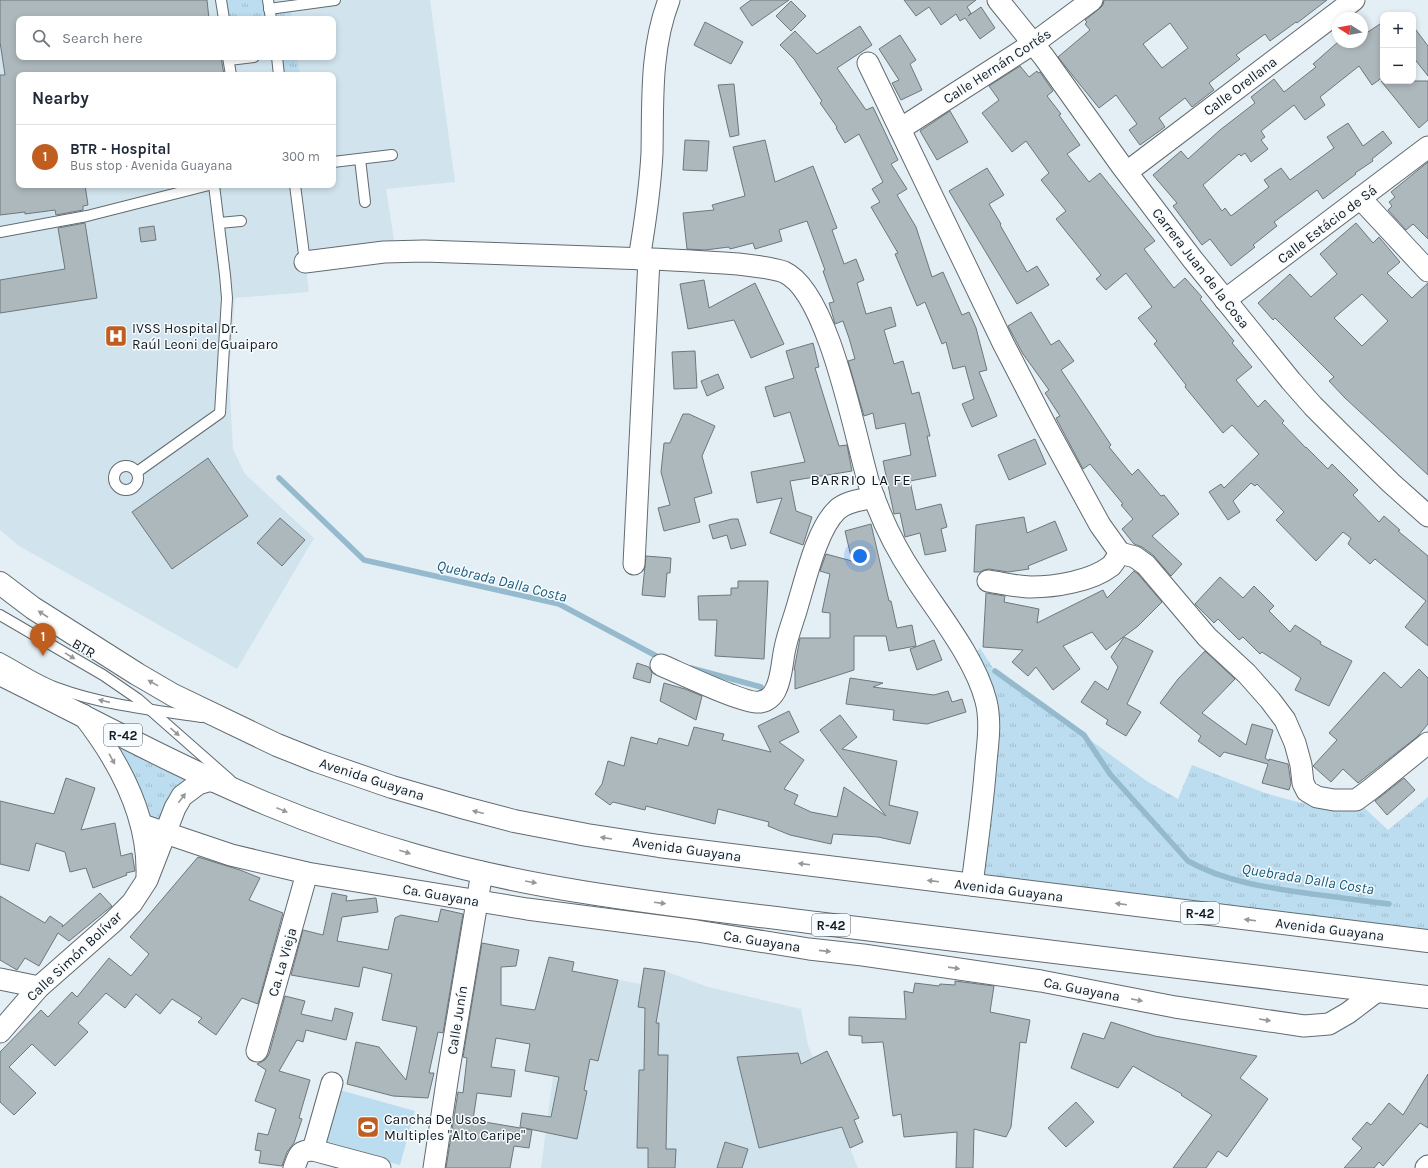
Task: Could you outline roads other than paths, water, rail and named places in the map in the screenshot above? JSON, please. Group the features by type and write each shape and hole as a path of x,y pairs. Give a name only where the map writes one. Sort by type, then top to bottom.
{"main road":[{"name":"Avenida Guayana","path":"0,583 33,608 137,674 173,694 277,745 325,764 392,787 514,821 587,835 659,846 1428,941"},
{"name":"R-42","path":"0,674 246,795 306,819 415,856 482,872 522,881 645,902 972,943 1428,997"}],"street":[{"path":"634,564 645,220 652,155 652,96 656,52 669,0"},
{"name":"Carrera Juan de la Cosa","path":"998,0 1034,44 1193,260 1313,406 1391,483 1428,516"},
{"name":"Calle Hernán Cortés","path":"900,128 1034,44 1092,0"},
{"name":"Calle Orellana","path":"1127,172 1354,0"},
{"path":"868,63 1002,343 1100,525 1120,553 1135,558 1146,565 1207,637 1247,674 1270,700 1285,720 1295,742 1302,765 1303,783 1307,791 1317,797 1334,800 1356,800 1371,790 1428,743"},
{"name":"Calle Estácio de Sá","path":"1225,300 1428,147"},
{"path":"1360,198 1428,271"},
{"path":"305,262 384,252 424,251 698,260 752,266 784,273 798,281 823,324 851,411 861,454 874,497 900,555 936,608 968,660 980,683 986,701 990,720 982,809 972,885"},
{"path":"661,665 744,700 759,703 768,699 776,690 792,621 810,564 830,517 838,508 874,497"},
{"path":"988,581 1030,587 1049,586 1076,581 1100,572 1112,565 1120,553"},
{"path":"83,715 101,739 129,789 142,825 148,860 147,880"},
{"name":"Calle Simón Bolívar","path":"0,1032 39,987 113,922 132,903 147,880 175,808 182,796 198,784 216,781"},
{"name":"Ca. Guayana","path":"142,825 232,855 307,873 477,901 1041,981 1175,1007 1304,1026 1329,1024 1348,1013 1377,991"},
{"name":"Calle Junín","path":"434,1168 482,872"},
{"name":"Ca. La Vieja","path":"257,1051 307,873"},
{"path":"0,979 39,987"},
{"path":"313,1150 332,1083"},
{"path":"294,1168 300,1154 303,1151 313,1150 341,1163 380,1168"}],"lane":[{"path":"221,0 224,16"},
{"path":"270,16 268,4 335,0"},
{"path":"229,60 231,72"},
{"path":"277,60 279,72"},
{"path":"336,162 392,155"},
{"path":"360,159 365,202"},
{"path":"0,232 87,216 197,188"},
{"path":"136,472 220,413 226,275 214,188"},
{"path":"294,188 305,262"},
{"path":"219,223 241,221"},
{"name":"BTR","path":"0,615 103,675 138,699 246,795"},
{"path":"0,658 57,688 112,703 150,710 225,720"}],"waterway":[{"name":"Quebrada Dalla Costa","path":"279,478 364,560 559,604 662,659"},
{"name":"Quebrada Dalla Costa","path":"691,668 761,687"},
{"name":"Quebrada Dalla Costa","path":"995,671 1084,735 1110,774 1188,861 1217,874 1248,883 1296,892 1389,904"}],"place":[{"name":"IVSS Hospital Dr. Raúl Leoni de Guaiparo","path":"116,336"},
{"name":"BTR - Hospital","path":"43,656"},
{"name":"Cancha De Usos Multiples \"Alto Caripe\"","path":"368,1127"}],"district":[{"name":"BARRIO LA FE","path":"861,480"}]}
